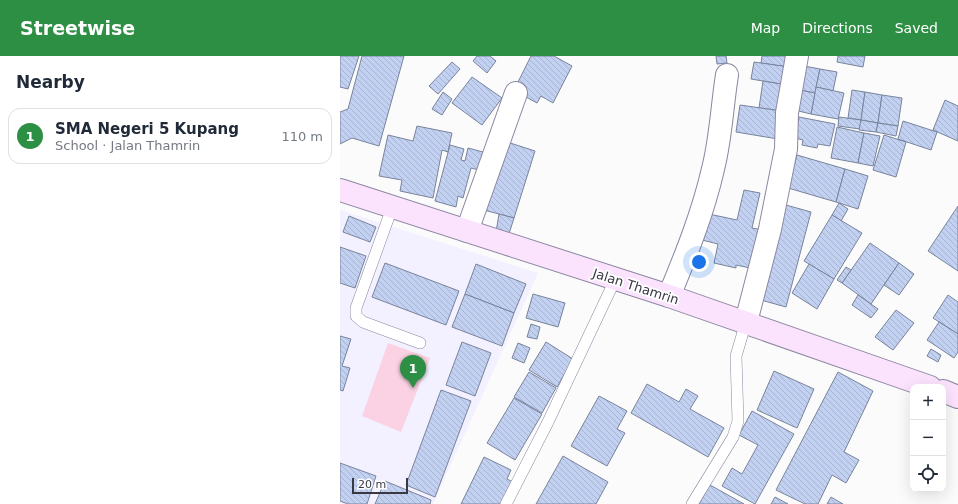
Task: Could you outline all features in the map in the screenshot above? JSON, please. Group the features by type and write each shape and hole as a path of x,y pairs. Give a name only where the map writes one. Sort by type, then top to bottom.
{"main road":[{"name":"Jalan Thamrin","path":"340,190 615,280 669,296 922,384"},
{"path":"946,393 958,397"}],"street":[{"path":"746,322 770,229 786,149 787,113 797,56"},
{"path":"669,296 690,247 713,170 720,134 727,75"},
{"path":"467,231 516,93"}],"lane":[{"path":"392,208 356,308 356,316 364,322 420,343"},
{"path":"506,504 548,422 615,280"},
{"path":"692,504 733,437 738,421 736,356 746,322"}],"shaded area":[{"path":"340,210 538,273 433,504 340,504"},
{"path":"388,343 430,358 401,432 362,416"}],"building":[{"path":"340,56 359,56 348,89 340,87"},
{"path":"362,56 404,56 379,146 352,138 340,144 340,112 348,109"},
{"path":"477,56 490,56 496,61 487,73 473,61"},
{"path":"531,56 554,56 572,66 553,103 541,96 537,103 517,92 517,84"},
{"path":"716,56 726,56 727,63 717,64"},
{"path":"762,56 791,56 789,67 761,63"},
{"path":"838,56 865,56 863,67 837,62"},
{"path":"452,62 460,69 438,94 429,86"},
{"path":"754,62 789,67 787,85 751,79"},
{"path":"799,65 820,69 815,93 794,89"},
{"path":"820,69 837,72 833,91 816,87"},
{"path":"472,77 502,98 482,125 452,103"},
{"path":"763,81 787,85 782,111 759,108"},
{"path":"816,87 844,93 838,119 811,114"},
{"path":"794,89 815,93 811,114 790,109"},
{"path":"852,90 865,92 861,120 848,118"},
{"path":"443,92 452,99 442,115 432,109"},
{"path":"865,92 882,95 878,123 861,120"},
{"path":"882,95 902,98 898,126 878,123"},
{"path":"945,100 958,106 958,141 933,130"},
{"path":"740,105 782,111 778,139 736,132"},
{"path":"799,117 835,124 830,146 818,144 817,148 802,145 803,140 795,138"},
{"path":"839,117 861,120 860,129 838,126"},
{"path":"861,120 878,123 876,132 859,130"},
{"path":"903,121 937,132 931,150 898,139"},
{"path":"878,123 898,126 896,136 876,132"},
{"path":"417,126 452,133 448,152 442,150 433,198 400,191 402,180 379,176 388,135 413,141"},
{"path":"837,127 864,133 858,163 831,158"},
{"path":"864,133 880,136 873,166 858,163"},
{"path":"884,135 906,142 896,177 873,170"},
{"path":"501,140 535,151 514,218 480,209"},
{"path":"450,145 464,149 461,160 465,161 468,148 483,152 479,170 471,168 463,198 458,196 456,207 435,201"},
{"path":"797,155 845,169 836,202 788,188"},
{"path":"845,169 868,176 858,209 836,202"},
{"path":"744,190 760,193 752,228 763,230 755,269 736,265 736,268 714,263 718,244 698,239 704,213 737,220"},
{"path":"839,203 848,209 841,221 832,215"},
{"path":"786,205 811,212 786,307 761,300"},
{"path":"958,206 958,271 928,251"},
{"path":"499,214 514,218 508,237 496,232"},
{"path":"832,215 862,233 834,279 804,261"},
{"path":"349,216 376,227 370,242 343,232"},
{"path":"870,243 899,263 871,304 842,283"},
{"path":"340,247 366,256 355,288 340,283"},
{"path":"385,263 459,291 446,325 372,297"},
{"path":"899,263 914,274 899,295 884,285"},
{"path":"476,264 526,284 514,313 465,294"},
{"path":"809,264 834,279 817,309 792,293"},
{"path":"846,267 851,270 842,283 837,280"},
{"path":"465,294 514,313 502,346 452,327"},
{"path":"533,294 565,303 558,327 526,318"},
{"path":"858,295 878,309 871,318 852,305"},
{"path":"948,295 958,302 958,334 933,318"},
{"path":"896,310 914,323 893,350 875,337"},
{"path":"939,322 958,334 958,352 954,358 927,340"},
{"path":"531,324 540,327 537,339 527,337"},
{"path":"340,336 351,339 342,366 350,368 343,391 340,390"},
{"path":"462,342 491,353 475,396 446,385"},
{"path":"546,342 573,359 557,387 529,370"},
{"path":"518,343 530,348 524,363 512,358"},
{"path":"931,349 941,355 938,362 927,356"},
{"path":"774,371 814,389 797,428 757,410"},
{"path":"529,372 556,388 542,413 514,397"},
{"path":"838,372 873,391 844,452 859,460 846,483 832,475 818,504 805,504 776,490"},
{"path":"647,384 679,402 686,389 698,396 690,409 724,428 708,457 631,413"},
{"path":"441,390 471,401 435,497 406,485"},
{"path":"599,396 627,411 617,429 625,433 607,466 571,446"},
{"path":"514,398 542,414 515,460 487,443"},
{"path":"752,411 794,434 755,504 722,486 732,468 742,474 758,445 739,435"},
{"path":"563,456 608,482 596,504 536,504"},
{"path":"484,457 511,470 507,479 513,482 502,504 461,504"},
{"path":"340,463 376,476 367,504 348,504 340,501"},
{"path":"385,481 431,500 430,504 375,504"},
{"path":"710,485 744,504 699,504"},
{"path":"775,497 788,504 771,504"},
{"path":"831,497 843,504 827,504"}],"place":[{"name":"SMA Negeri 5 Kupang","path":"413,388"}]}
